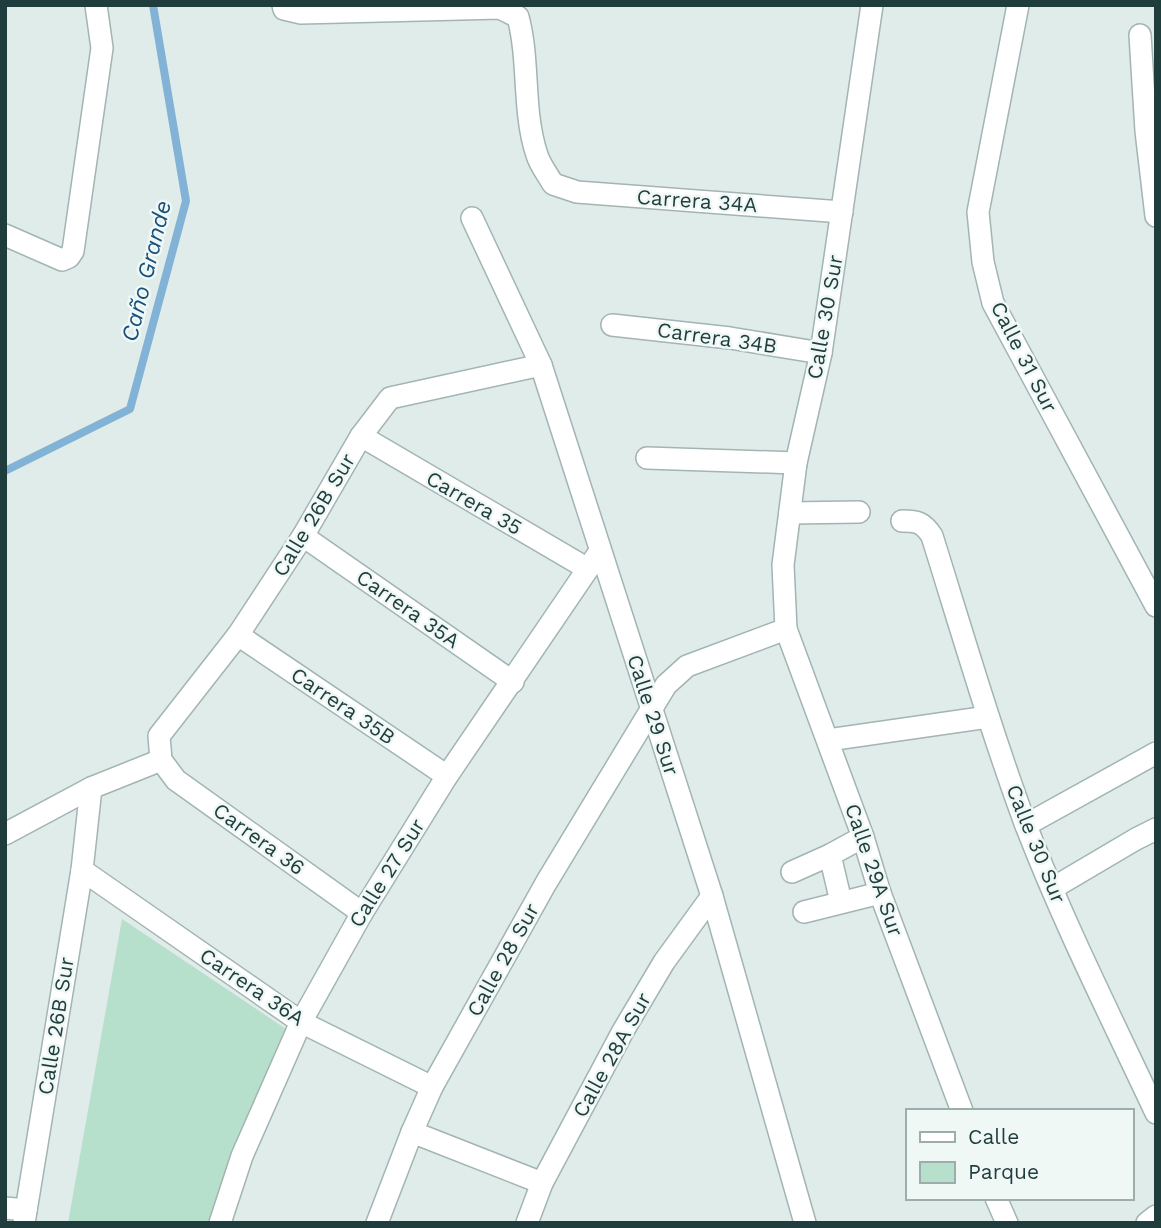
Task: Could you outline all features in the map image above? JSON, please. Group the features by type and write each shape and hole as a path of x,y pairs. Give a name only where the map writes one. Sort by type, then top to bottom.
{"street":[{"path":"5,235 62,260 69,257 73,251 102,48 96,5"},
{"name":"Carrera 34A","path":"283,5 284,9 300,13 500,8 518,17 523,34 527,110 537,157 553,184 577,192 842,212"},
{"name":"Calle 30 Sur","path":"786,629 783,565 796,463 821,353 872,5"},
{"name":"Calle 31 Sur","path":"1018,5 978,212 983,262 993,303 1156,606"},
{"path":"1140,34 1146,131 1156,216"},
{"name":"Calle 29 Sur","path":"472,218 541,365 712,896 804,1223"},
{"name":"Carrera 34B","path":"612,326 730,338 821,353"},
{"name":"Calle 26B Sur","path":"161,760 159,736 238,635 303,536 361,436 390,398 541,365"},
{"name":"Carrera 35","path":"361,436 588,569"},
{"path":"647,458 796,463"},
{"path":"790,513 859,512"},
{"name":"Calle 30 Sur","path":"902,522 919,521 932,536 988,717 1026,825 1156,1113"},
{"name":"Carrera 35A","path":"303,536 513,682"},
{"name":"Calle 27 Sur","path":"220,1223 242,1156 301,1022 362,913 447,776 600,551"},
{"path":"651,709 666,685 687,666 786,629"},
{"name":"Calle 29A Sur","path":"786,629 863,837 880,893 961,1109"},
{"name":"Carrera 35B","path":"238,635 447,776"},
{"name":"Calle 28 Sur","path":"377,1223 432,1087 546,883 651,709"},
{"path":"828,740 988,717"},
{"path":"1026,825 1156,753"},
{"path":"5,834 91,788 161,760"},
{"name":"Carrera 36","path":"161,760 176,780 362,913"},
{"name":"Calle 26B Sur","path":"18,1214 82,870 91,788"},
{"path":"1054,888 1156,829"},
{"path":"792,872 863,837"},
{"path":"830,855 841,902"},
{"name":"Carrera 36A","path":"82,870 301,1022 432,1087"},
{"path":"804,912 880,893"},
{"name":"Calle 28A Sur","path":"527,1223 542,1183 623,1031 664,962 712,896"},
{"path":"412,1132 542,1183"},
{"path":"997,1200 1007,1223"},
{"path":"1147,1223 1156,1216"}],"green space":[{"path":"122,919 289,1031 215,1223 68,1223"}],"waterway":[{"name":"Caño Grande","path":"5,471 130,409 186,201 153,5"}]}
